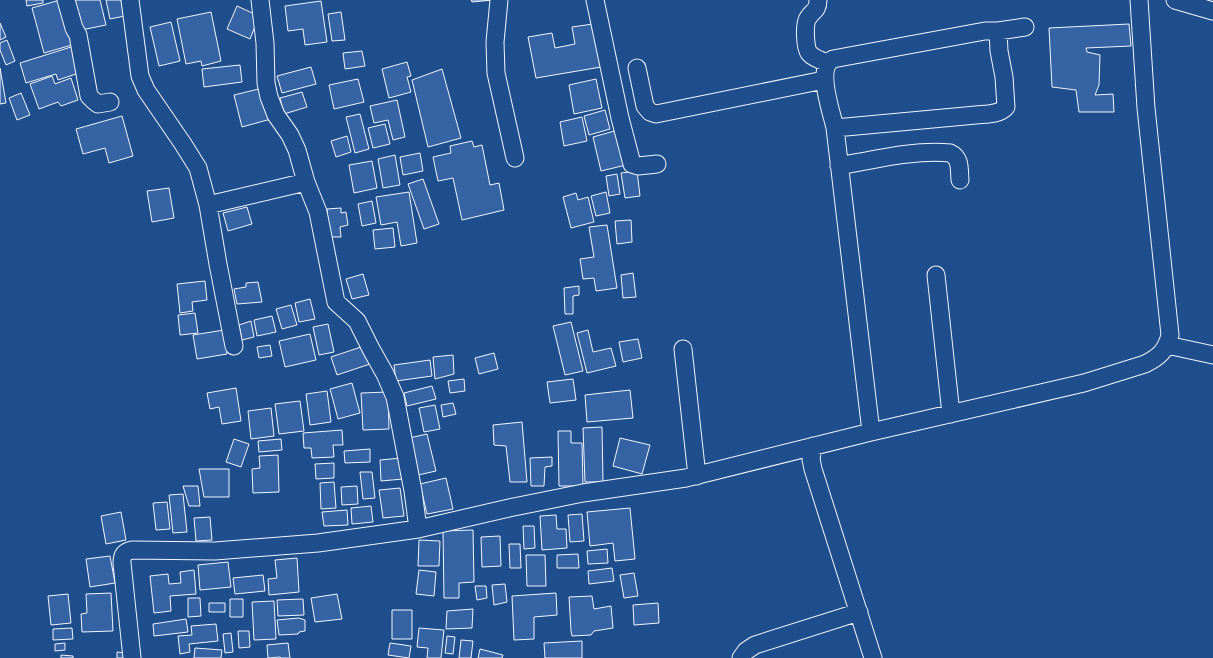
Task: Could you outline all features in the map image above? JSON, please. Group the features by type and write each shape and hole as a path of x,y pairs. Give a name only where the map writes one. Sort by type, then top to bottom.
{"street":[{"path":"66,0 74,28 78,35 89,96 98,104 110,102"},
{"path":"130,0 140,76 146,90 184,144 198,168 208,205 234,346"},
{"path":"260,0 265,43 266,83 276,115 290,135 297,150 306,182 318,212 336,302 357,321 385,374 395,397 413,491 418,529"},
{"path":"499,0 495,42 496,73 515,158"},
{"path":"595,0 632,164 638,166 657,164"},
{"path":"818,0 817,9 810,15 806,22 807,49 813,56 828,63"},
{"path":"132,658 122,564 123,554 127,551 215,551 318,543 418,529 583,493 697,476 871,432 1084,383 1154,360 1167,345 1170,335 1146,108 1139,0"},
{"path":"1176,0 1213,11"},
{"path":"871,432 835,128 824,80 825,69 828,63 834,59 985,31 1025,27"},
{"path":"835,128 997,113 1003,111 1006,107 998,30"},
{"path":"637,68 645,106 650,112 656,114 824,80"},
{"path":"839,166 910,154 930,152 950,153 958,161 960,180"},
{"path":"208,205 306,182"},
{"path":"936,275 951,414"},
{"path":"1167,345 1213,355"},
{"path":"683,349 697,476"},
{"path":"813,446 811,459 813,469 829,524 873,658"},
{"path":"741,658 746,651 755,645 859,612"}],"building":[{"path":"26,0 43,0 43,3 27,6"},
{"path":"60,0 72,45 44,53 32,8"},
{"path":"74,0 100,0 106,25 81,30"},
{"path":"106,0 121,0 125,16 110,19"},
{"path":"471,0 493,0 472,2"},
{"path":"321,1 327,42 305,45 303,29 288,31 285,6"},
{"path":"237,6 259,16 250,39 227,29"},
{"path":"211,12 221,61 202,66 201,61 186,64 177,19"},
{"path":"341,12 345,40 332,41 328,14"},
{"path":"171,22 180,61 159,66 150,27"},
{"path":"0,23 6,37 0,40"},
{"path":"593,24 601,67 536,78 528,37 552,33 555,48 575,44 572,27"},
{"path":"1129,24 1131,46 1086,48 1087,52 1100,55 1099,85 1095,95 1113,94 1114,112 1079,112 1076,90 1052,87 1049,28"},
{"path":"7,40 15,61 6,65 0,50 0,43"},
{"path":"71,47 79,73 58,80 56,74 26,83 20,63"},
{"path":"362,51 365,66 345,69 343,53"},
{"path":"407,62 411,76 407,77 411,92 389,98 382,69"},
{"path":"240,65 242,82 204,87 202,69"},
{"path":"311,67 316,84 282,93 277,76"},
{"path":"0,68 6,103 0,104"},
{"path":"442,69 461,138 428,147 412,80"},
{"path":"52,76 55,84 71,78 78,100 61,106 58,102 39,109 30,84"},
{"path":"358,79 364,102 334,109 329,85"},
{"path":"596,79 602,108 574,114 569,85"},
{"path":"263,88 271,119 242,127 234,95"},
{"path":"302,92 307,107 284,114 280,98"},
{"path":"21,93 30,115 17,120 9,98"},
{"path":"397,100 405,137 393,140 388,120 374,123 370,106"},
{"path":"605,110 610,129 589,135 584,116"},
{"path":"360,114 369,149 355,153 346,117"},
{"path":"122,116 133,156 109,163 105,148 83,154 76,129"},
{"path":"582,117 587,141 564,146 560,122"},
{"path":"385,124 390,144 373,148 368,128"},
{"path":"618,130 626,165 601,171 593,137"},
{"path":"347,136 351,152 336,157 331,141"},
{"path":"472,141 474,147 482,145 490,185 499,183 504,210 462,220 453,178 438,181 433,157 451,153 450,146"},
{"path":"420,153 423,171 403,175 400,157"},
{"path":"395,155 400,185 383,188 378,159"},
{"path":"372,161 377,188 354,193 349,165"},
{"path":"637,171 640,196 625,198 621,173"},
{"path":"617,174 620,194 609,196 606,176"},
{"path":"423,179 439,224 424,229 408,184"},
{"path":"169,188 174,218 152,222 147,191"},
{"path":"409,192 417,243 401,246 397,222 381,225 376,197"},
{"path":"606,192 610,213 596,216 591,196"},
{"path":"576,193 578,200 588,197 594,222 571,228 563,197"},
{"path":"372,201 376,223 362,226 358,204"},
{"path":"247,207 252,224 228,231 223,213"},
{"path":"341,208 341,213 346,212 348,225 340,227 341,237 329,237 327,209"},
{"path":"631,220 632,242 617,244 615,221"},
{"path":"607,225 617,288 596,291 594,278 583,279 580,259 594,257 589,227"},
{"path":"393,228 395,247 375,249 373,230"},
{"path":"633,273 636,297 623,298 621,275"},
{"path":"363,274 369,295 352,299 346,279"},
{"path":"205,281 207,300 192,302 193,311 180,313 177,284"},
{"path":"258,282 262,302 237,304 234,289 246,287 246,283"},
{"path":"579,286 579,295 573,296 573,314 565,314 564,288"},
{"path":"310,299 315,319 299,322 295,303"},
{"path":"291,305 297,325 282,329 276,309"},
{"path":"195,313 198,333 180,335 178,315"},
{"path":"272,316 276,332 257,336 254,320"},
{"path":"251,321 254,337 242,340 239,325"},
{"path":"571,322 583,371 565,375 553,326"},
{"path":"328,324 334,352 319,355 313,327"},
{"path":"224,330 227,354 197,359 193,335"},
{"path":"588,330 593,352 611,348 616,366 587,373 577,333"},
{"path":"310,334 316,360 285,367 279,341"},
{"path":"638,339 642,358 623,362 619,342"},
{"path":"270,345 272,356 259,358 257,347"},
{"path":"364,346 370,364 337,375 331,357"},
{"path":"494,353 498,369 479,374 475,358"},
{"path":"453,355 454,374 435,379 433,357"},
{"path":"430,360 432,376 396,381 394,365"},
{"path":"464,379 465,391 450,393 448,381"},
{"path":"573,379 576,400 550,403 547,382"},
{"path":"352,383 360,413 338,419 330,389"},
{"path":"432,386 436,399 407,406 404,393"},
{"path":"236,388 241,421 222,424 219,407 210,409 207,393"},
{"path":"630,390 633,418 587,422 585,395"},
{"path":"327,391 331,422 310,425 306,394"},
{"path":"388,392 389,429 363,430 361,393"},
{"path":"300,401 304,431 279,434 275,404"},
{"path":"453,403 456,414 443,417 441,405"},
{"path":"435,405 440,429 424,432 419,408"},
{"path":"271,408 274,436 251,439 248,411"},
{"path":"522,422 527,482 510,482 506,446 494,445 493,425"},
{"path":"602,427 603,482 585,482 583,428"},
{"path":"342,430 343,445 333,445 334,457 312,458 311,448 304,448 303,433"},
{"path":"558,431 571,431 571,443 582,443 583,486 559,486"},
{"path":"427,434 436,471 418,475 409,438"},
{"path":"620,438 650,445 642,474 613,466"},
{"path":"234,439 249,444 241,467 226,462"},
{"path":"281,439 282,450 259,452 258,441"},
{"path":"370,449 370,462 345,463 344,451"},
{"path":"278,455 279,492 253,493 252,469 260,468 259,456"},
{"path":"552,457 552,466 545,467 544,486 531,486 530,458"},
{"path":"401,458 403,479 381,481 380,460"},
{"path":"334,463 334,478 316,479 315,464"},
{"path":"199,469 229,469 229,497 204,497"},
{"path":"360,472 372,472 375,498 363,499"},
{"path":"446,478 453,509 427,514 420,484"},
{"path":"334,482 336,508 321,509 320,483"},
{"path":"183,486 198,486 200,506 189,506"},
{"path":"357,486 358,504 342,505 341,487"},
{"path":"400,488 404,516 383,518 379,490"},
{"path":"183,494 187,532 173,533 169,495"},
{"path":"167,502 170,529 156,530 153,503"},
{"path":"371,506 373,522 352,524 351,508"},
{"path":"630,508 635,559 615,561 613,543 590,546 587,512"},
{"path":"347,510 348,525 324,526 322,512"},
{"path":"121,512 126,540 106,544 101,516"},
{"path":"582,514 584,541 570,542 568,515"},
{"path":"556,515 557,529 566,529 567,548 542,550 540,516"},
{"path":"210,517 212,540 196,541 194,518"},
{"path":"523,526 534,526 535,548 524,549"},
{"path":"473,530 474,582 459,583 459,598 444,598 443,531"},
{"path":"500,536 501,566 482,567 481,537"},
{"path":"419,540 440,541 439,566 418,566"},
{"path":"509,544 520,544 521,568 510,568"},
{"path":"607,549 608,563 588,564 587,551"},
{"path":"578,554 579,568 557,568 557,555"},
{"path":"526,555 545,555 546,586 527,586"},
{"path":"110,556 115,583 90,587 86,559"},
{"path":"297,558 299,592 269,595 268,579 277,578 275,560"},
{"path":"228,562 231,587 200,590 198,565"},
{"path":"612,568 614,581 589,584 588,571"},
{"path":"194,570 196,594 170,596 171,611 154,613 150,576 168,574 169,584 181,583 180,572"},
{"path":"419,570 436,572 434,596 416,594"},
{"path":"634,573 638,596 624,598 620,575"},
{"path":"263,575 265,591 235,594 233,578"},
{"path":"505,584 507,602 494,605 492,585"},
{"path":"475,586 486,586 487,598 477,600"},
{"path":"111,593 113,631 82,632 81,614 87,613 86,594"},
{"path":"556,593 557,615 534,617 534,639 514,640 512,596"},
{"path":"68,594 71,623 51,625 48,596"},
{"path":"337,594 342,619 315,622 311,598"},
{"path":"592,596 594,609 611,606 613,628 594,631 591,635 572,636 569,597"},
{"path":"188,598 200,598 201,616 188,617"},
{"path":"230,599 243,599 243,617 230,617"},
{"path":"303,599 304,615 278,616 277,600"},
{"path":"274,601 276,639 254,640 252,602"},
{"path":"209,603 225,603 225,612 209,612"},
{"path":"658,603 659,623 634,625 633,605"},
{"path":"473,609 472,628 446,629 447,611"},
{"path":"392,610 412,610 412,639 392,639"},
{"path":"299,618 305,620 305,631 299,632 298,634 279,635 277,620"},
{"path":"186,619 188,632 154,636 153,624"},
{"path":"216,624 218,641 189,644 190,652 180,654 178,636 192,635 191,626"},
{"path":"72,628 73,639 53,640 53,629"},
{"path":"419,628 444,630 441,658 427,658 428,648 417,647"},
{"path":"238,631 249,631 250,647 239,648"},
{"path":"231,633 233,652 225,653 223,634"},
{"path":"447,636 455,637 453,654 445,653"},
{"path":"461,640 473,641 471,658 459,658"},
{"path":"582,641 582,658 545,658 544,643"},
{"path":"65,643 65,650 55,651 55,644"},
{"path":"288,643 290,658 268,658 267,645"},
{"path":"390,643 411,646 409,658 388,655"},
{"path":"195,648 222,650 221,658 194,658"},
{"path":"480,649 503,655 502,658 478,658"},
{"path":"117,652 126,653 126,658 117,658"},
{"path":"61,655 73,656 73,658 61,658"}]}
